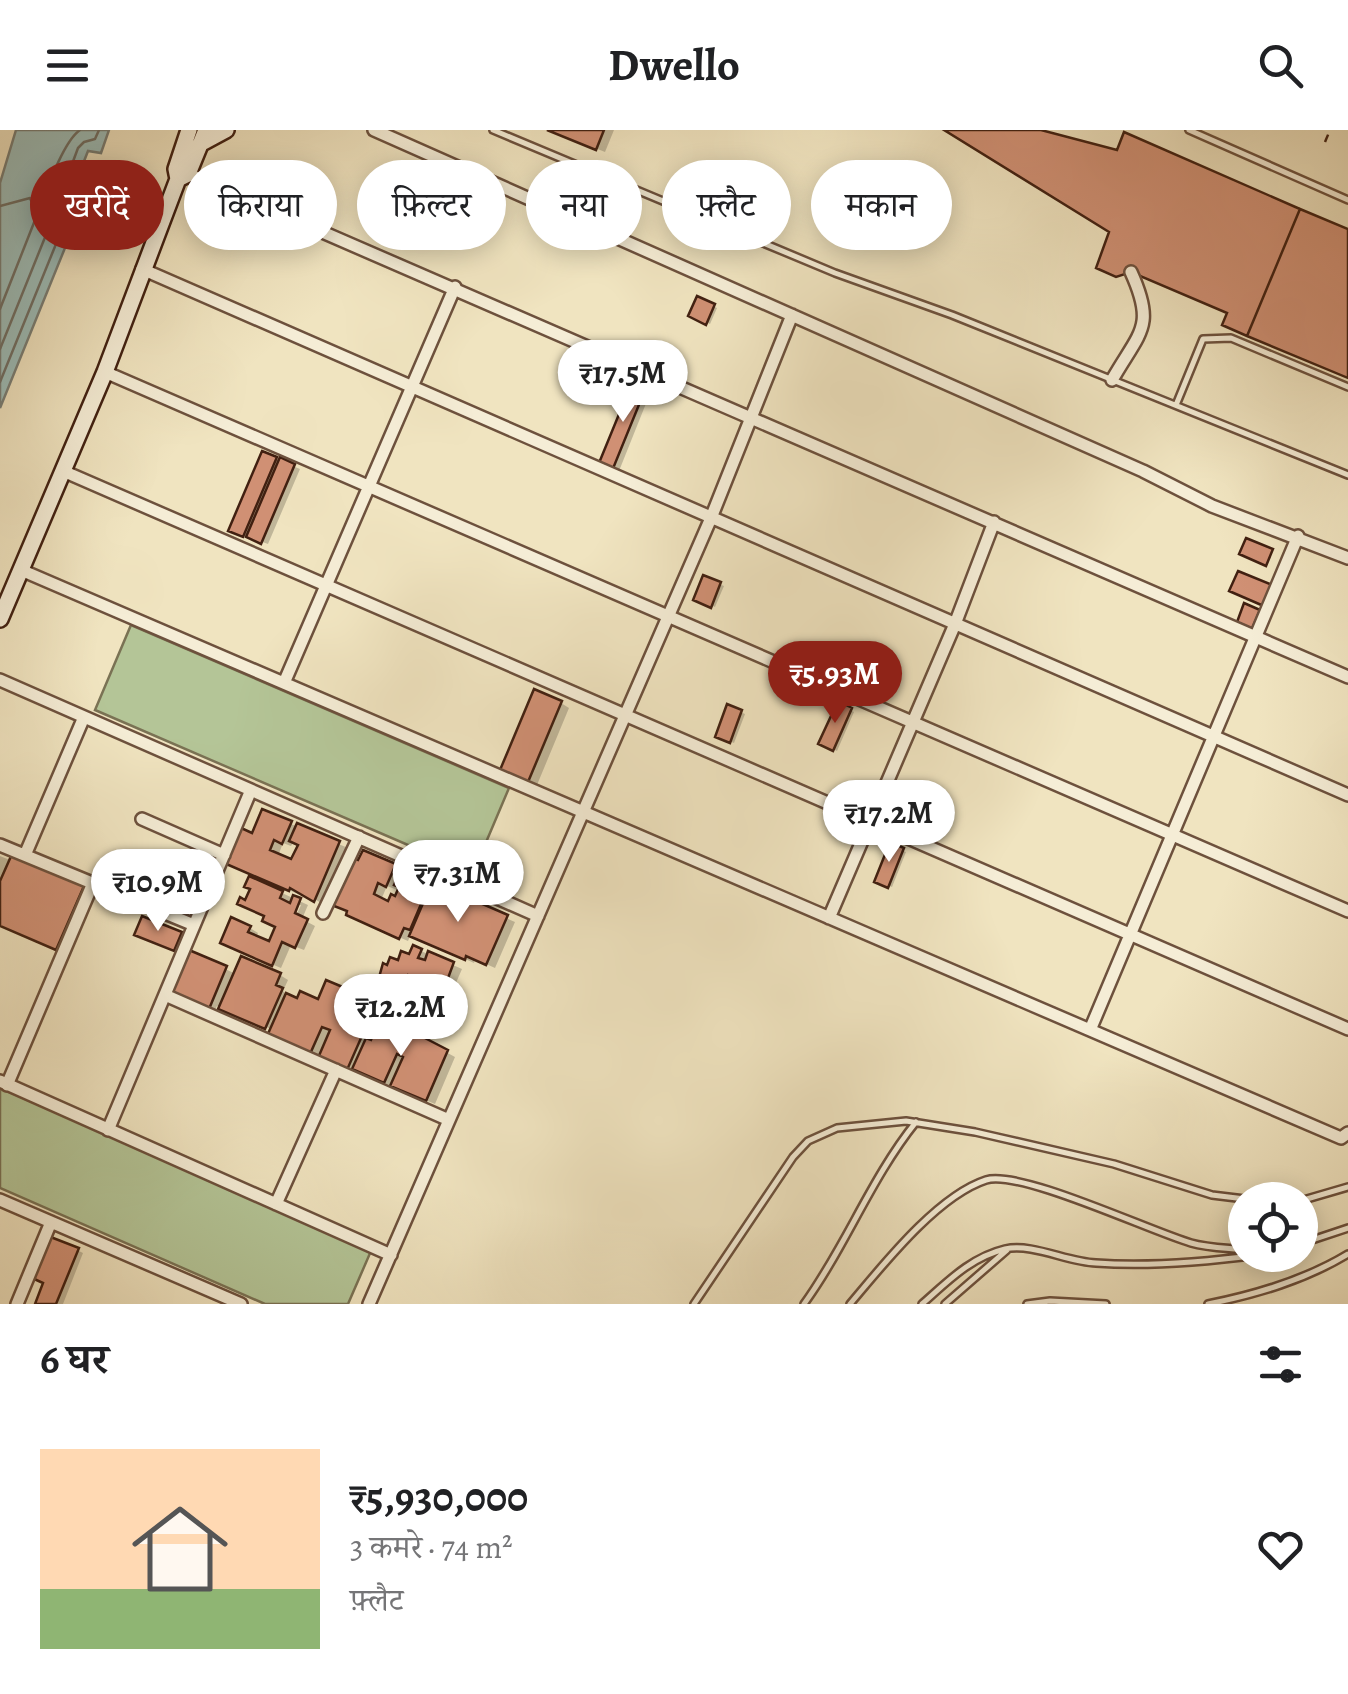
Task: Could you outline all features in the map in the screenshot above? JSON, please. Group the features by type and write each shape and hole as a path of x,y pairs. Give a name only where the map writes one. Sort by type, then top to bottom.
{"street":[{"path":"0,619 105,372 193,134 226,130"},
{"path":"374,130 1144,470 1212,506 1348,558"},
{"path":"181,174 455,288 1348,677"},
{"path":"142,269 1348,795"},
{"path":"1112,380 1144,325 1146,311 1130,272"},
{"path":"284,683 455,288"},
{"path":"370,1304 711,518 792,316"},
{"path":"105,372 1348,910"},
{"path":"63,471 1348,1028"},
{"path":"829,918 955,624 994,522"},
{"path":"1090,1030 1298,536"},
{"path":"21,570 1341,1138 1348,1133"},
{"path":"0,680 538,916"},
{"path":"26,856 84,717"},
{"path":"108,1130 251,790"},
{"path":"142,819 224,855"},
{"path":"323,913 358,837"},
{"path":"0,845 194,925"},
{"path":"93,884 4,1083 390,1255"},
{"path":"165,995 449,1120"},
{"path":"276,1204 336,1070"},
{"path":"0,1200 241,1304"},
{"path":"17,1304 52,1222"}],"lane":[{"path":"493,130 835,273 1348,475"},
{"path":"1189,130 1348,200"},
{"path":"1176,406 1203,338 1231,338 1348,387"},
{"path":"694,1304 794,1158 808,1141 837,1128 916,1122 975,1132 1097,1160 1228,1197"},
{"path":"804,1304 894,1149 916,1122"},
{"path":"850,1304 912,1233 965,1188 991,1178 1035,1186 1196,1244 1228,1248"},
{"path":"1318,1196 1348,1188"},
{"path":"1318,1238 1348,1228"},
{"path":"945,1304 1009,1248"},
{"path":"922,1304 961,1269 980,1257 1009,1248 1094,1264 1228,1259"},
{"path":"1208,1304 1255,1295 1323,1269 1348,1254"},
{"path":"1027,1304 1106,1304"}],"path":[{"path":"1325,142 1330,130"}],"green space":[{"path":"131,625 509,788 473,873 95,710"},
{"path":"0,1088 371,1251 348,1304 265,1304 0,1188"}],"water":[{"path":"16,130 109,130 101,153 88,151 84,160 30,160 30,250 64,250 0,408 0,183"}],"building":[{"path":"547,130 604,130 596,150"},
{"path":"944,130 1041,130 1117,150 1124,132 1300,209 1247,336 1222,325 1227,313 1131,272 1116,277 1096,268 1109,232"},
{"path":"1300,209 1348,229 1348,378 1247,336"},
{"path":"697,296 715,304 706,325 688,316"},
{"path":"633,380 647,385 612,471 599,463"},
{"path":"262,451 277,457 243,537 228,531"},
{"path":"280,457 295,464 261,544 246,537"},
{"path":"1246,538 1273,549 1266,566 1239,554"},
{"path":"1238,571 1275,586 1266,607 1229,591"},
{"path":"703,575 721,582 711,608 693,600"},
{"path":"1244,603 1260,610 1252,629 1237,622"},
{"path":"534,689 562,701 528,782 500,770"},
{"path":"838,701 852,708 833,751 818,744"},
{"path":"727,704 742,710 730,743 715,737"},
{"path":"262,809 292,821 282,844 274,840 270,850 291,859 298,845 289,841 297,823 340,841 314,902 290,888 289,891 224,863 239,827 252,833"},
{"path":"890,842 904,848 888,888 874,882"},
{"path":"363,850 396,864 386,887 378,883 374,894 388,901 399,887 394,885 401,870 430,883 410,930 404,928 399,939 329,904 350,857 358,860"},
{"path":"12,854 84,886 56,950 0,926 0,881"},
{"path":"249,876 283,891 280,898 290,903 293,895 301,898 295,913 308,919 295,948 282,942 272,966 220,943 231,917 251,926 248,932 269,941 275,927 262,921 264,916 237,904 240,897 245,900 250,889 244,887"},
{"path":"432,882 508,915 486,965 409,936 427,894 436,897 438,893 429,889"},
{"path":"142,916 182,932 174,951 134,935"},
{"path":"413,945 422,949 418,958 425,960 428,951 454,962 444,989 408,975 403,988 439,998 429,1005 436,1008 427,1030 385,1013 387,1009 372,1003 383,963 387,965 390,957 398,960 401,951 409,954"},
{"path":"189,950 227,966 209,1009 170,993"},
{"path":"241,956 281,973 276,985 283,988 265,1029 218,1009"},
{"path":"326,980 357,993 349,1012 364,1018 360,1027 365,1029 347,1070 318,1058 330,1030 322,1027 310,1054 267,1036 286,993 297,998 300,991 318,999"},
{"path":"371,1019 390,1027 392,1021 448,1050 426,1101 390,1086 403,1057 397,1054 384,1083 352,1069 366,1038 371,1040 375,1030 367,1027"},
{"path":"48,1236 79,1248 56,1304 35,1304 43,1283 32,1278"}]}
